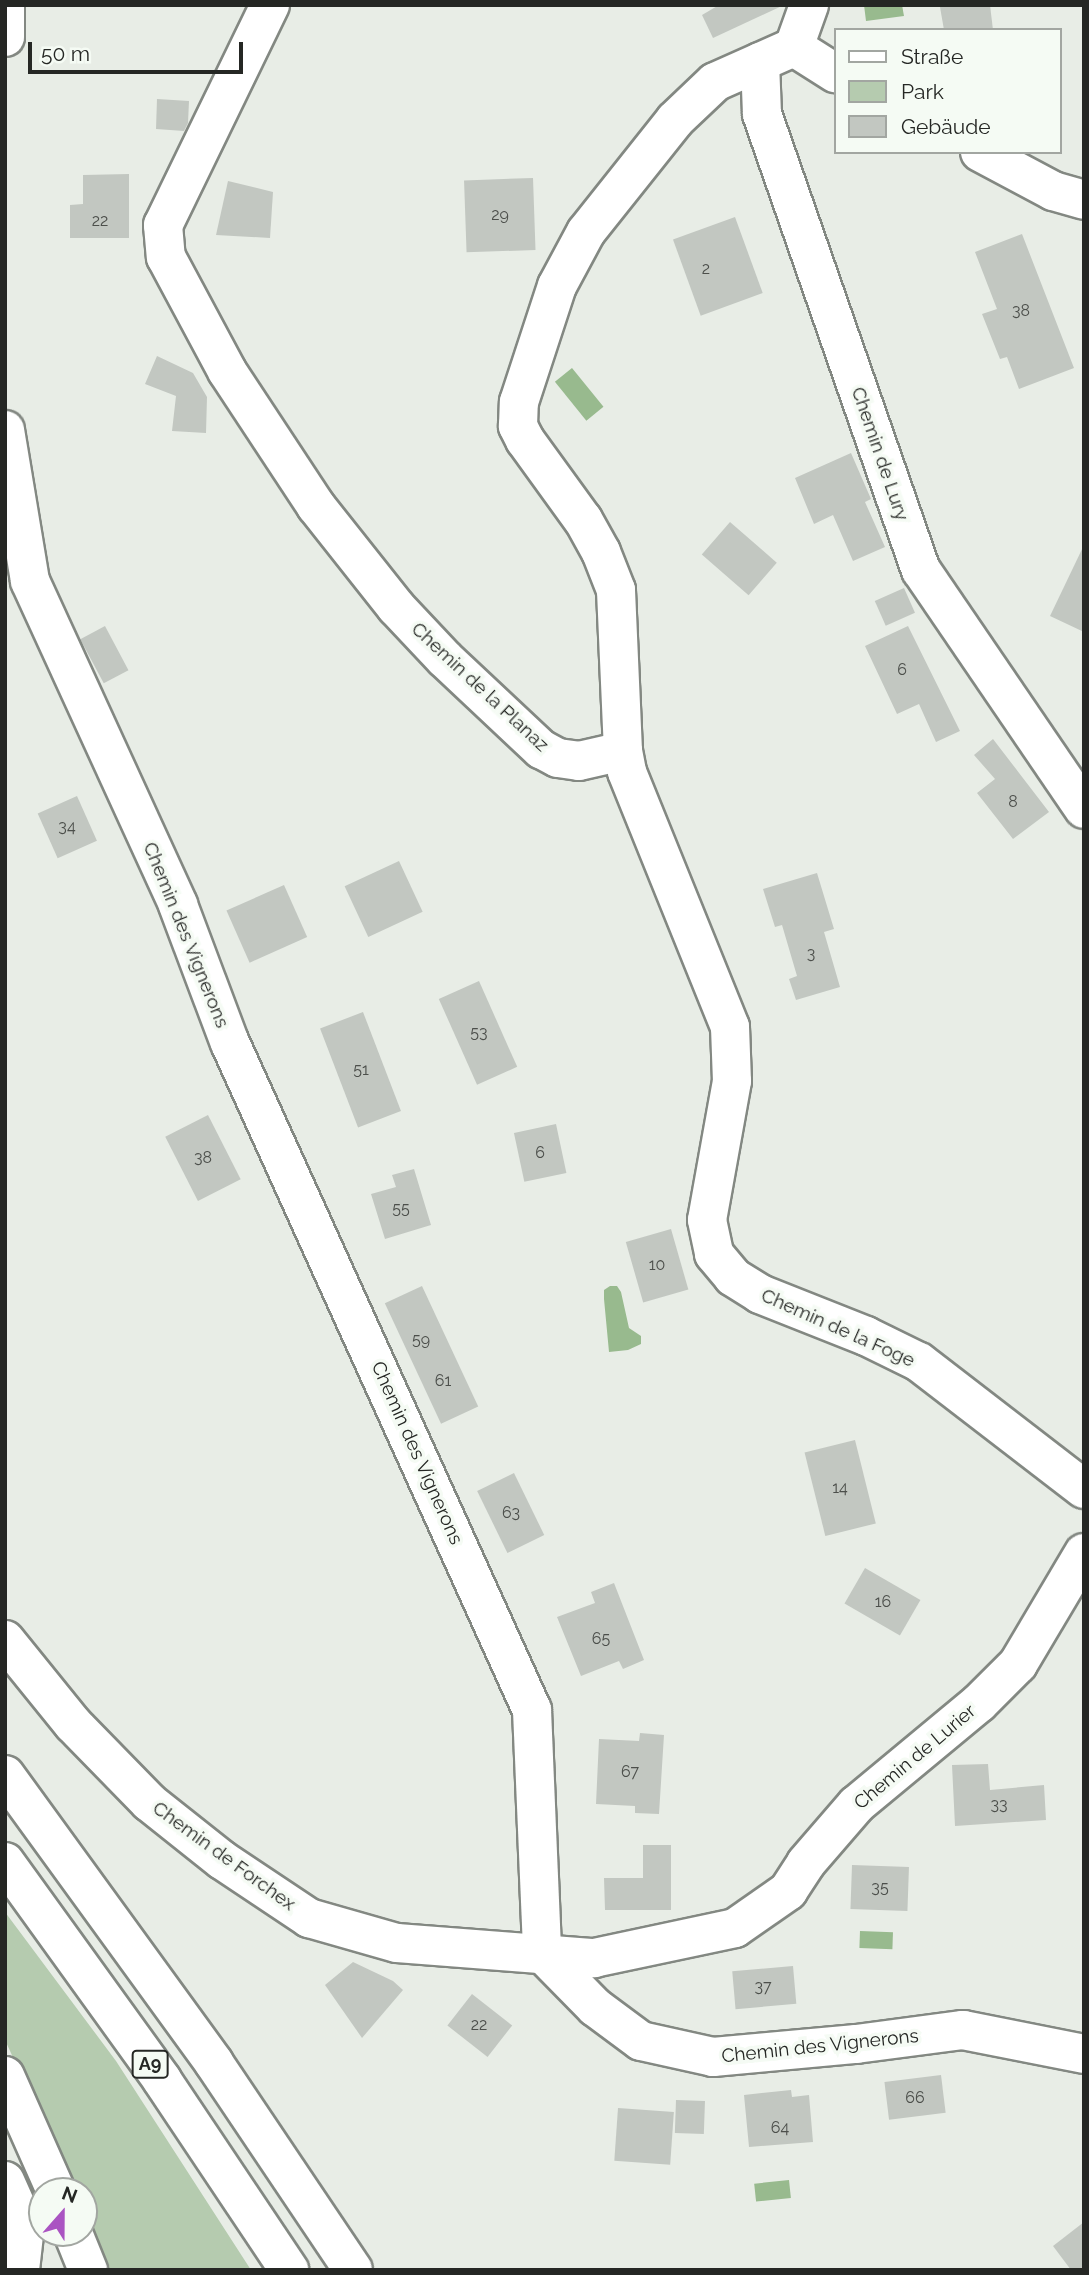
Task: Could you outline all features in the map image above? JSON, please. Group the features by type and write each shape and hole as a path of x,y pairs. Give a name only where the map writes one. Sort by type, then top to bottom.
{"main road":[{"name":"Chemin de la Planaz","path":"270,5 163,225 166,257 227,371 316,506 404,615 445,659 541,749 558,758 579,761 623,751"},
{"path":"623,751 616,590 601,552 583,520 525,440 518,426 519,402 557,286 586,232 675,120 715,82 777,54 809,5"},
{"path":"5,7 5,37"},
{"path":"777,54 834,72"},
{"name":"Chemin de Lury","path":"777,54 762,114 921,570 1084,809"},
{"path":"984,154 1053,191 1084,200"},
{"name":"Chemin des Vignerons","path":"5,430 30,580 178,905 235,1055 532,1710 542,1953 595,2007 641,2041 712,2057 856,2044 962,2030 1084,2054"},
{"name":"Chemin de la Foge","path":"623,751 627,772 730,1027 732,1081 707,1220 714,1254 733,1277 760,1294 866,1336 919,1362 1084,1489"},
{"name":"Chemin de Lurier","path":"594,1958 735,1928 788,1891 806,1863 856,1805 979,1703 1018,1664 1084,1553"},
{"name":"Chemin de Forchex","path":"5,1640 73,1724 149,1802 222,1860 309,1918 397,1943 594,1958"},
{"name":"A9","path":"5,1775 206,2052 353,2270"},
{"name":"A9","path":"5,1862 162,2080 289,2270"},
{"path":"5,2076 50,2177"},
{"path":"5,2181 25,2226 20,2270"},
{"path":"79,2247 88,2270"}],"green space":[{"path":"5,1912 116,2061 251,2270 108,2270 98,2246 98,2177 68,2177 5,2040"}],"shaded area":[{"path":"864,5 902,5 904,16 866,21"},
{"path":"572,368 603,407 586,421 555,382"},
{"path":"617,1286 621,1292 629,1328 641,1336 641,1344 628,1350 609,1352 604,1290"},
{"path":"860,1931 893,1932 892,1949 859,1948"},
{"path":"789,2180 791,2198 756,2202 754,2184"}],"building":[{"path":"719,5 784,5 713,38 702,15"},
{"path":"990,5 993,28 944,28 940,7"},
{"path":"157,99 189,101 188,123 184,131 156,129"},
{"path":"129,174 129,238 70,238 70,205 83,204 83,175"},
{"path":"533,178 536,250 467,252 464,180"},
{"path":"228,181 273,192 270,238 216,235"},
{"path":"735,217 763,293 701,316 673,240"},
{"path":"1022,234 1074,368 1019,389 1007,357 1000,359 982,314 997,309 975,252"},
{"path":"157,356 193,373 207,397 206,433 172,431 176,396 145,384"},
{"path":"851,453 871,499 865,502 885,547 853,561 833,515 814,524 795,478"},
{"path":"730,522 777,563 749,595 702,554"},
{"path":"1084,545 1084,632 1050,616"},
{"path":"904,588 915,613 886,626 875,601"},
{"path":"105,626 128,670 104,683 80,639"},
{"path":"908,626 960,731 936,742 919,704 897,714 865,646"},
{"path":"993,739 1049,812 1013,839 977,793 995,779 974,755"},
{"path":"77,796 97,841 58,858 38,813"},
{"path":"399,861 423,912 368,937 345,886"},
{"path":"817,873 834,929 824,932 840,987 796,1000 789,979 797,976 782,925 775,927 763,889"},
{"path":"284,885 307,937 250,963 226,911"},
{"path":"479,981 517,1067 477,1085 439,999"},
{"path":"363,1012 401,1111 358,1127 320,1028"},
{"path":"208,1115 241,1179 198,1201 165,1137"},
{"path":"556,1124 566,1173 524,1182 514,1133"},
{"path":"414,1169 431,1225 385,1239 371,1194 396,1187 392,1175"},
{"path":"671,1229 688,1290 643,1303 626,1242"},
{"path":"422,1286 478,1407 441,1424 385,1303"},
{"path":"855,1440 876,1523 825,1536 805,1453"},
{"path":"514,1473 544,1535 507,1553 477,1491"},
{"path":"865,1568 920,1600 900,1636 844,1604"},
{"path":"614,1583 644,1660 623,1669 619,1661 581,1676 557,1617 595,1603 591,1592"},
{"path":"640,1733 664,1735 659,1814 635,1813 635,1806 596,1804 599,1739 639,1741"},
{"path":"988,1764 990,1790 1044,1785 1046,1820 955,1826 952,1765"},
{"path":"643,1845 671,1845 671,1910 605,1910 604,1878 643,1878"},
{"path":"852,1865 909,1867 907,1911 850,1909"},
{"path":"353,1962 393,1981 403,1990 362,2038 325,1985"},
{"path":"793,1966 796,2004 736,2009 732,1971"},
{"path":"472,1994 512,2025 488,2057 447,2026"},
{"path":"941,2075 946,2113 889,2120 884,2082"},
{"path":"791,2090 792,2097 809,2095 813,2142 749,2147 744,2095"},
{"path":"676,2100 705,2101 704,2134 675,2133"},
{"path":"618,2108 674,2112 670,2165 614,2161"},
{"path":"1084,2222 1084,2270 1071,2270 1053,2246"}]}
